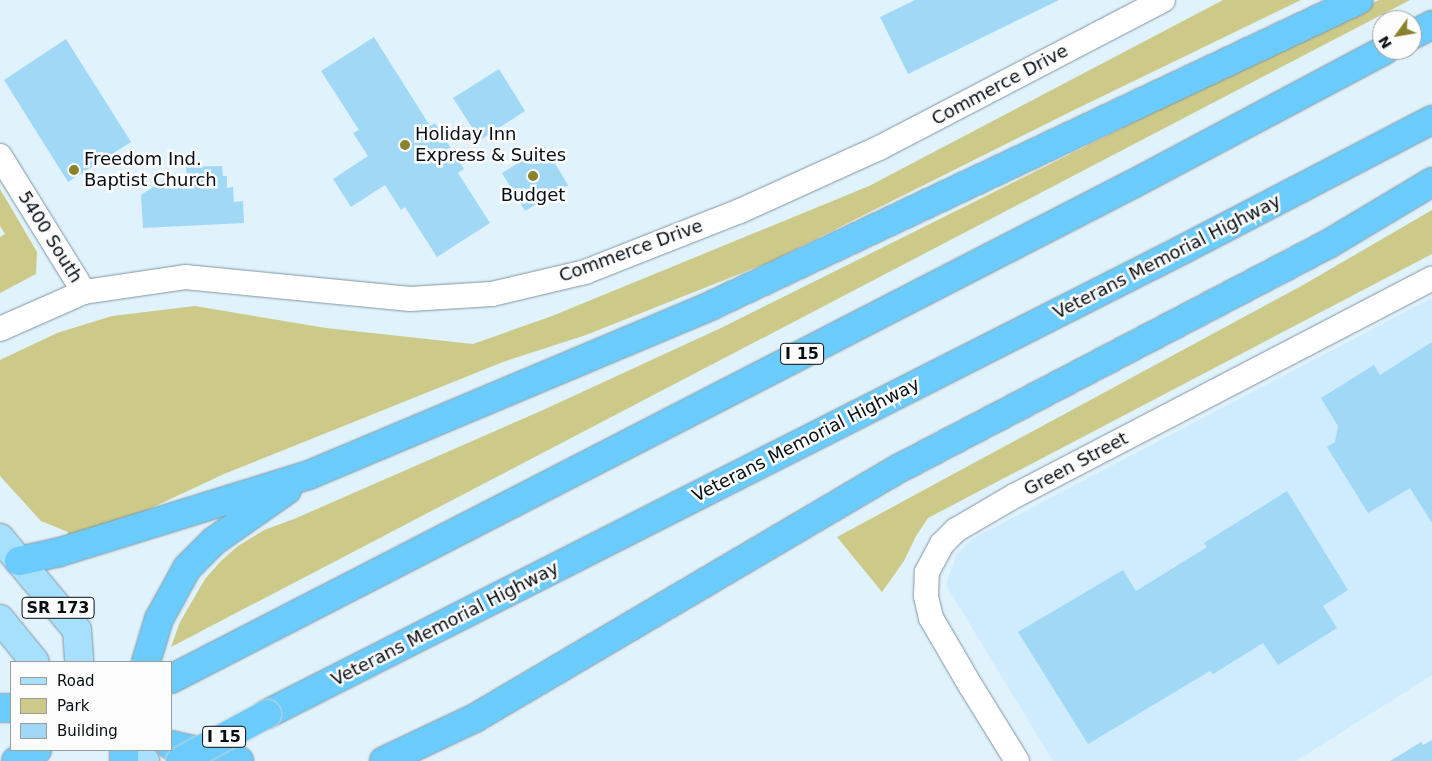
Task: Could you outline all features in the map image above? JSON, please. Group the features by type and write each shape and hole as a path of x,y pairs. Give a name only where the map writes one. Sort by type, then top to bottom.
{"highway":[{"path":"19,560 60,552 309,475 704,309 1359,0"},
{"name":"I 15","path":"172,679 1124,189 1372,56"},
{"name":"Veterans Memorial Highway","path":"180,761 267,714 1162,260 1432,120"},
{"path":"411,761 475,718 898,468 1330,242 1432,182"},
{"path":"146,661 159,619 187,568 214,541 309,475"},
{"path":"384,761 475,718"},
{"path":"172,745 239,761"},
{"path":"16,761 35,751"}],"main road":[{"name":"SR 173","path":"0,538 77,630 79,661"},
{"name":"SR 173","path":"0,620 35,661"}],"street":[{"name":"Commerce Drive","path":"0,329 84,292 185,277 410,299 492,294 586,272 740,211 879,148 1163,0"},
{"name":"5400 South","path":"0,156 84,292"},
{"name":"Green Street","path":"1017,761 970,686 931,618 926,596 927,572 942,544 956,530 1016,495 1432,278"}],"shaded area":[{"path":"1432,298 1432,675 1296,761 1053,761 946,585 957,554 972,539"}],"green space":[{"path":"1223,0 1301,0 1068,113 772,261 586,335 503,362 224,474 115,525 67,536 68,532 41,521 0,476 0,360 57,333 112,316 195,306 326,328 473,344 552,316 869,186"},
{"path":"1379,0 1410,0 1391,10 1372,10 1372,20 171,647 180,622 205,579 238,546 264,530 294,519 543,410 723,327"},
{"path":"0,189 37,252 36,274 0,293 0,237 5,234 0,226"},
{"path":"1432,210 1432,254 928,518 916,536 904,561 882,592 837,537 1303,285"}],"building":[{"path":"915,0 1059,0 908,74 880,17"},
{"name":"Holiday Inn Express & Suites","path":"374,37 430,126 435,123 464,169 458,173 490,223 437,257 405,207 401,210 385,185 351,207 333,179 368,156 353,133 359,130 321,71"},
{"path":"66,39 131,142 68,182 4,80"},
{"path":"499,69 525,111 480,140 453,98"},
{"name":"Budget","path":"545,147 568,185 525,211 502,173"},
{"path":"222,166 223,176 227,176 227,188 233,187 234,202 243,201 244,223 143,228 141,195 168,177 187,176 186,167"},
{"path":"1432,342 1432,523 1410,488 1368,513 1327,447 1335,442 1338,426 1321,398 1374,365 1380,375"},
{"path":"1287,491 1348,590 1323,606 1337,628 1278,665 1263,643 1213,674 1210,671 1088,744 1018,632 1123,570 1136,591 1207,547 1204,543"},
{"path":"1432,740 1432,761 1390,761 1421,742 1423,745"}],"place":[{"name":"Holiday Inn Express & Suites","path":"405,145"},
{"name":"Freedom Ind. Baptist Church","path":"74,170"},
{"name":"Budget","path":"533,176"}]}
